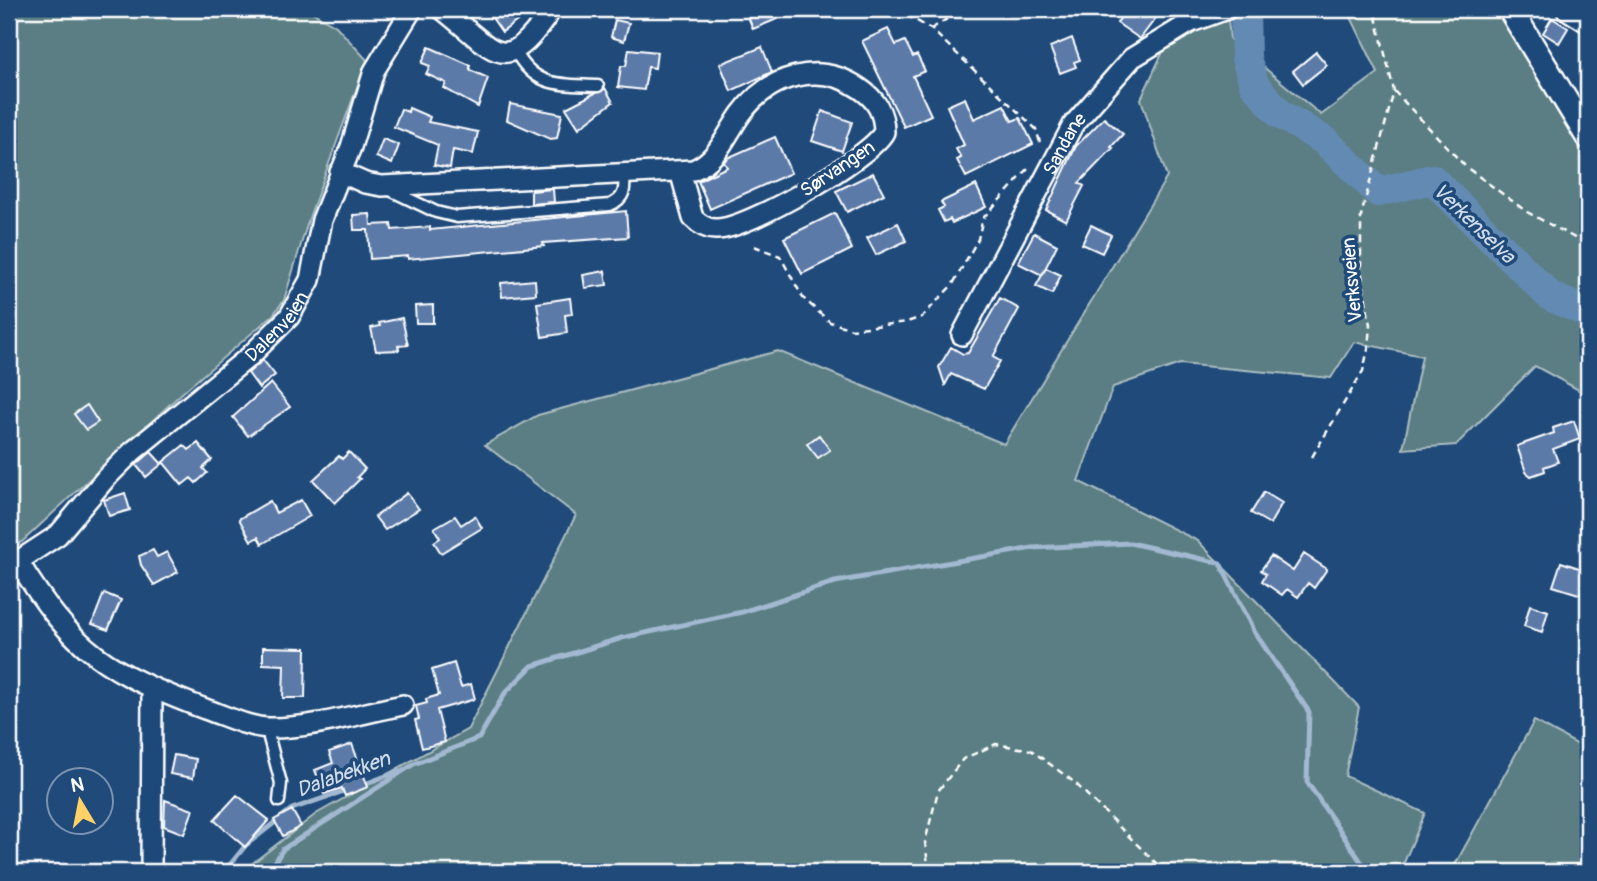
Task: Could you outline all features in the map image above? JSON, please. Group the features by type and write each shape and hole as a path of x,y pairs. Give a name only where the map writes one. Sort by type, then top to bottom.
{"street":[{"name":"Dalenveien","path":"403,705 270,729 250,725 152,689 107,665 69,634 14,564 58,535 106,478 132,452 250,356 289,317 310,280 322,220 374,71 412,9"},
{"path":"442,9 491,48 500,52 516,52 533,37 552,9"},
{"name":"Sandane","path":"962,334 1073,125 1132,58 1191,22 1227,9"},
{"path":"1510,9 1588,137"},
{"path":"1566,9 1588,23"},
{"name":"Sørvangen","path":"340,172 365,183 382,186 693,170 714,158 742,111 758,95 801,74 827,73 848,81 872,98 883,115 884,132 868,153 773,210 739,224 709,228 693,218 680,171"},
{"path":"151,872 152,689"}],"lane":[{"path":"516,52 525,69 539,80 598,86"},
{"path":"382,186 436,212 457,217 610,205 620,201 625,192 624,172"},
{"path":"270,729 269,738 281,783 279,800"}],"path":[{"path":"896,9 931,29 1036,129 1042,147 1038,155"},
{"path":"931,29 963,9"},
{"name":"Verksveien","path":"1312,457 1363,371 1368,349 1370,325 1361,270 1361,216 1394,91 1374,9"},
{"path":"1394,91 1466,167 1527,212 1582,242 1588,242"},
{"path":"754,246 780,256 803,298 830,322 852,329 906,322 922,317 953,284 978,239 983,218 1034,164"},
{"path":"929,872 925,842 938,791 963,759 996,744 1031,750 1074,782 1165,872"}],"green space":[{"path":"9,9 307,9 336,26 367,60 310,215 284,300 273,315 182,393 23,541 9,550"},
{"path":"1227,9 1230,39 1321,115 1378,73 1349,13 1350,9 1496,9 1548,72 1588,136 1588,395 1535,366 1456,445 1403,449 1422,356 1354,342 1331,378 1180,364 1113,387 1078,481 1198,541 1359,707 1345,776 1425,813 1400,872 241,872 316,814 468,729 576,515 485,445 538,415 778,351 1004,444 1167,177 1141,99 1171,34"},
{"path":"1534,721 1588,750 1588,872 1451,872"}],"building":[{"path":"486,9 513,9 520,19 502,32"},
{"path":"745,9 801,9 753,29"},
{"path":"1126,9 1140,15 1145,9 1149,9 1158,15 1140,39 1117,23"},
{"path":"1552,18 1568,28 1559,43 1543,33"},
{"path":"615,20 629,23 624,41 611,37"},
{"path":"888,29 896,45 905,41 913,57 917,55 925,71 913,76 931,115 904,127 862,41"},
{"path":"1072,38 1080,60 1074,62 1076,67 1060,73 1050,47"},
{"path":"429,47 470,65 470,70 488,78 478,107 444,88 446,83 426,74 430,66 422,63"},
{"path":"762,47 772,72 731,91 720,64"},
{"path":"629,49 657,52 655,68 648,67 644,90 618,87 621,66 626,66"},
{"path":"1316,52 1327,65 1303,84 1293,71"},
{"path":"605,88 613,102 579,128 566,108"},
{"path":"965,98 974,119 1004,105 1012,121 1020,118 1033,144 966,177 957,160 961,158 956,149 964,145 947,106"},
{"path":"510,104 562,114 557,138 550,139 507,120"},
{"path":"409,108 430,117 428,122 478,132 473,154 453,150 450,168 434,165 438,145 394,127 401,109 408,112"},
{"path":"822,111 852,122 842,151 812,141"},
{"path":"1104,118 1123,134 1079,183 1084,186 1066,221 1046,210 1076,146"},
{"path":"775,137 791,173 710,209 698,181 727,167 724,162 727,158"},
{"path":"383,139 399,145 392,164 376,157"},
{"path":"873,173 884,194 847,212 836,191"},
{"path":"976,185 986,207 952,223 950,219 944,222 938,210 944,207 941,202"},
{"path":"553,189 554,202 531,204 531,191"},
{"path":"626,211 628,237 543,243 544,246 408,259 408,256 370,259 368,230 354,230 353,215 370,214 371,225 391,224 392,230 430,227 430,230"},
{"path":"835,213 852,249 802,274 784,238"},
{"path":"898,223 906,241 876,255 867,238"},
{"path":"1091,225 1111,235 1102,253 1082,244"},
{"path":"1034,233 1057,245 1042,275 1018,263"},
{"path":"1046,268 1061,275 1052,294 1036,286"},
{"path":"605,271 607,285 585,288 583,275"},
{"path":"535,280 536,294 502,297 501,283"},
{"path":"570,298 572,314 565,315 567,333 542,337 537,303"},
{"path":"1000,298 1019,309 993,357 1000,361 984,389 951,374 945,385 939,367 951,347 963,354 968,353"},
{"path":"433,305 433,323 416,323 415,306"},
{"path":"402,318 408,345 398,346 399,350 376,351 371,328 380,326 379,323"},
{"path":"263,360 275,375 259,388 248,373"},
{"path":"271,383 290,407 248,436 233,417"},
{"path":"87,405 98,422 86,430 74,414"},
{"path":"1574,421 1580,439 1553,449 1558,462 1544,467 1545,471 1531,476 1526,472 1517,446 1554,433 1553,428"},
{"path":"819,435 830,450 818,458 807,444"},
{"path":"198,443 212,460 203,468 207,473 196,483 191,478 182,485 163,462 184,445 189,450"},
{"path":"151,452 162,464 146,477 136,465"},
{"path":"349,452 365,469 357,477 360,479 335,503 313,480 339,456 342,459"},
{"path":"1264,492 1282,503 1270,524 1251,513"},
{"path":"125,493 130,510 109,516 104,500"},
{"path":"407,493 419,509 385,530 375,517"},
{"path":"301,500 310,516 262,544 258,537 251,541 239,519 270,501 276,513"},
{"path":"455,516 461,525 475,516 482,528 441,553 434,542 440,538 434,528"},
{"path":"153,550 157,557 167,552 178,572 154,585 141,565 139,556"},
{"path":"1304,554 1327,569 1314,588 1308,583 1298,597 1287,589 1282,595 1262,581 1266,574 1261,570 1271,556 1293,571"},
{"path":"1561,562 1588,571 1582,595 1553,586"},
{"path":"104,593 121,600 108,630 92,624"},
{"path":"1530,605 1548,611 1542,632 1524,626"},
{"path":"263,647 306,648 305,698 283,698 284,665 263,664"},
{"path":"454,663 461,687 471,684 475,699 437,710 445,742 422,748 415,720 419,719 416,706 439,695 432,670"},
{"path":"352,744 368,787 345,796 342,788 324,794 315,770 333,763 329,752"},
{"path":"174,755 196,759 193,778 170,774"},
{"path":"237,795 269,820 245,847 214,820"},
{"path":"165,800 193,810 184,834 164,826"},
{"path":"292,810 301,826 283,836 274,820"}],"waterway":[{"name":"Verkenselva","path":"1245,9 1246,58 1254,84 1280,114 1325,141 1378,192 1432,179 1550,296 1588,313"},
{"path":"269,872 283,849 414,764 479,738 505,693 532,666 622,638 742,612 835,582 1033,548 1130,543 1220,563 1255,633 1309,712 1307,782 1368,872"},
{"name":"Dalabekken","path":"362,785 399,771"},
{"name":"Dalabekken","path":"224,872 246,845 292,809 350,789"}]}
